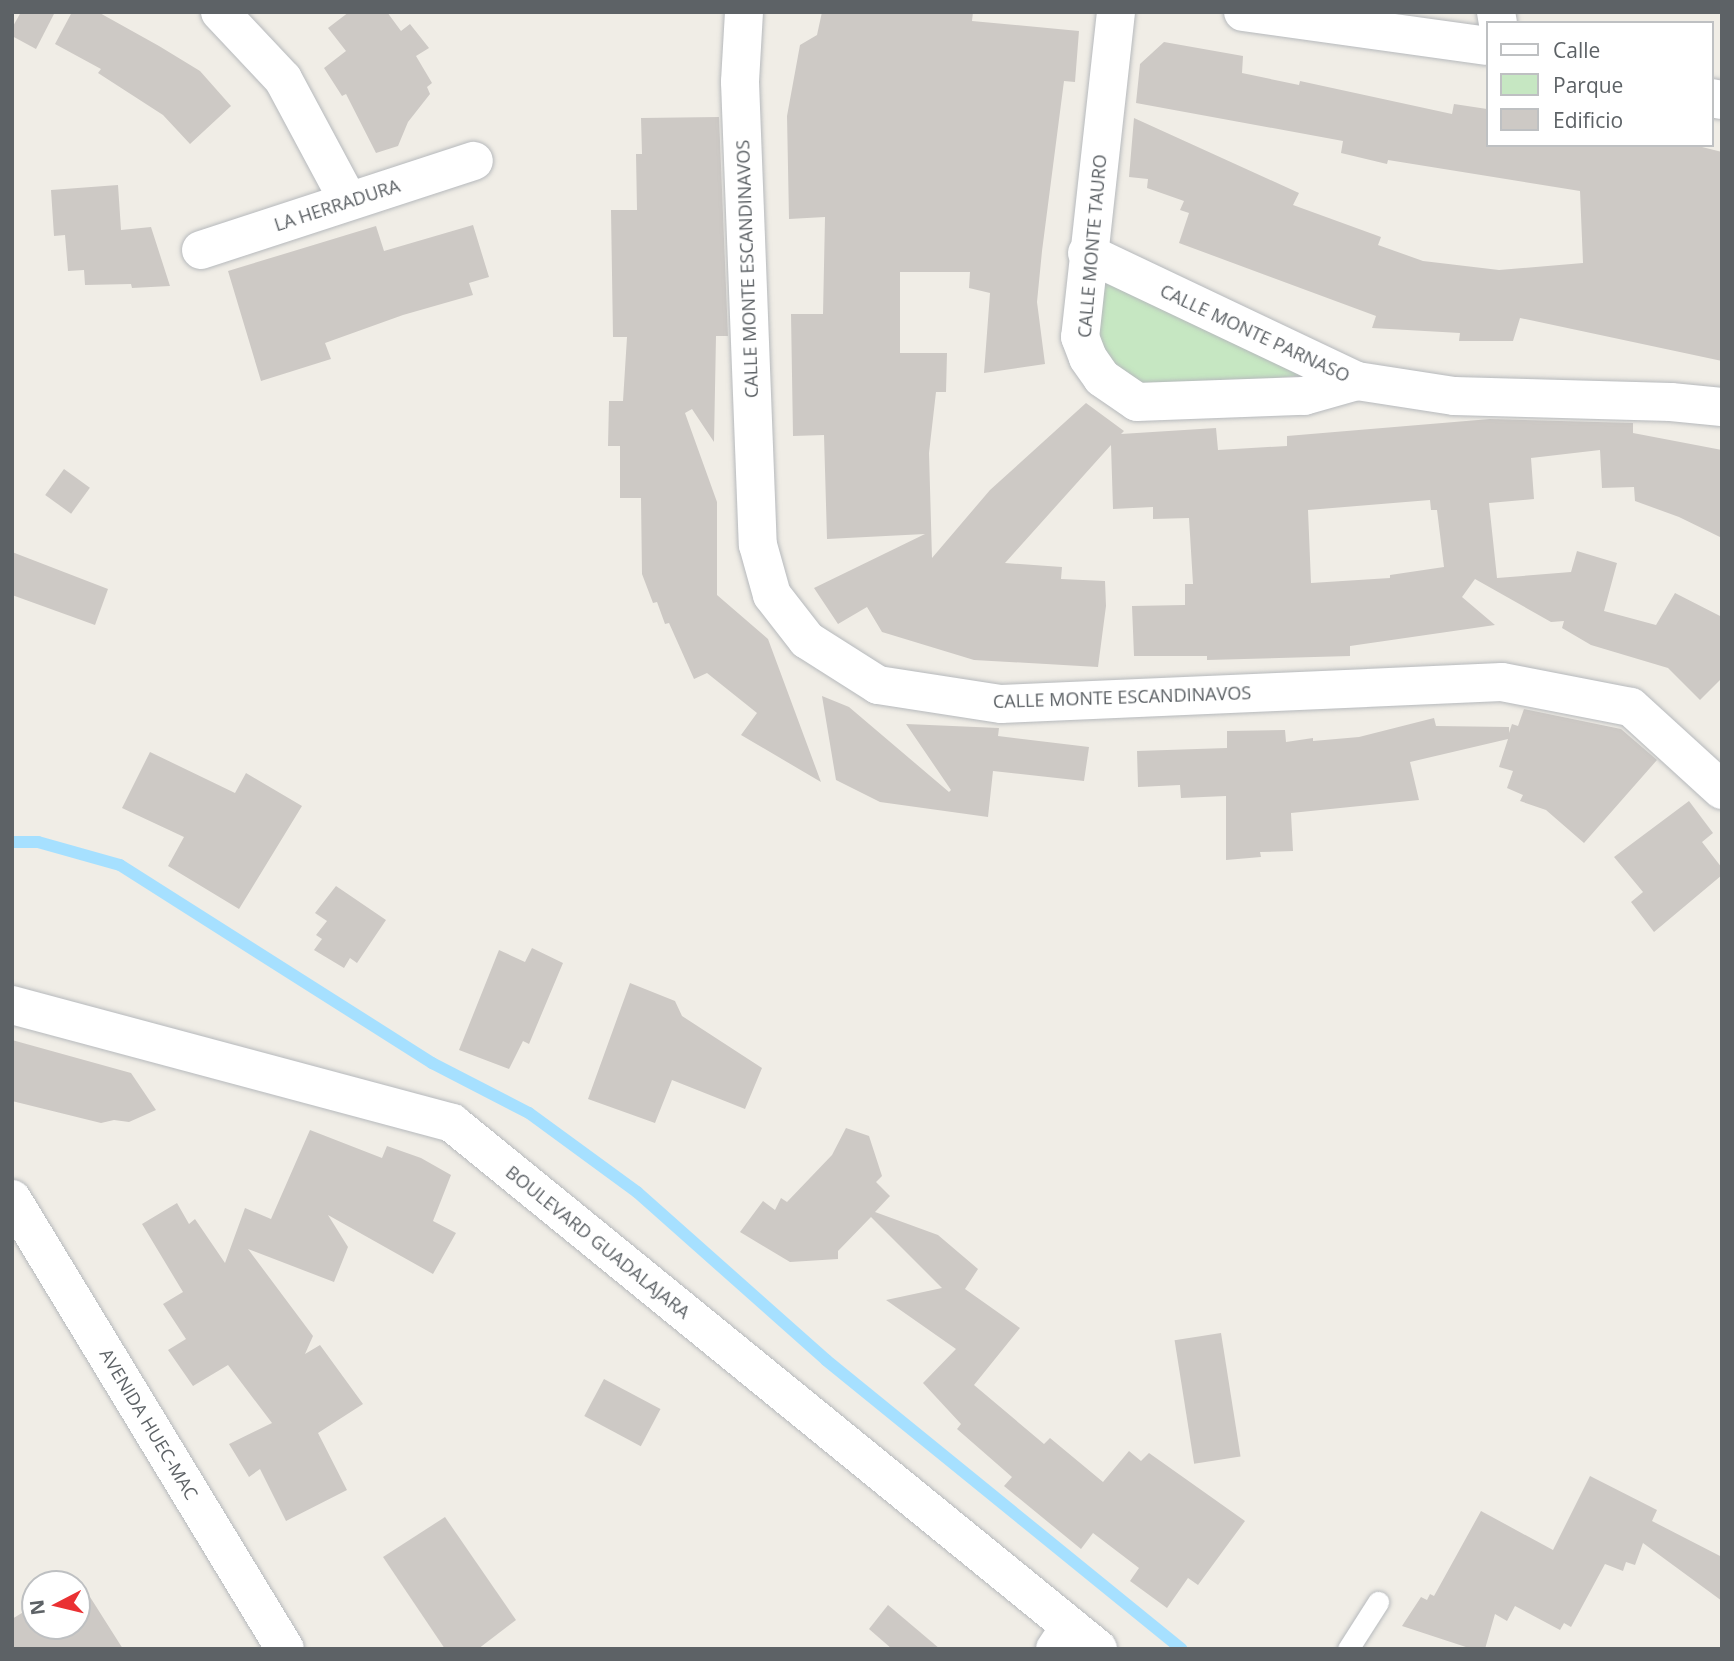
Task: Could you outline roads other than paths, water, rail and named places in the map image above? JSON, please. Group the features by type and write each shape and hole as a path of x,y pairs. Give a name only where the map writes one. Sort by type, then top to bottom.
{"street":[{"path":"220,12 283,79 348,200"},
{"name":"CALLE MONTE ESCANDINAVOS","path":"744,12 740,82 758,545 772,594 807,640 878,685 1001,704 1502,682 1631,707 1722,790"},
{"name":"CALLE MONTE TAURO","path":"1116,12 1087,253 1080,337 1088,358 1102,378 1137,402 1304,396 1357,381"},
{"path":"1243,12 1486,46"},
{"name":"LA HERRADURA","path":"201,250 474,161"},
{"name":"CALLE MONTE PARNASO","path":"1087,253 1357,381 1454,396 1671,402 1722,407"},
{"name":"BOULEVARD GUADALAJARA","path":"12,1005 452,1123 1074,1641"},
{"name":"AVENIDA HUEC-MAC","path":"12,1199 285,1649"}],"lane":[{"path":"1348,1649 1378,1602"}],"waterway":[{"path":"12,842 38,842 120,865 432,1063 529,1113 637,1192 826,1360 1181,1649"}]}
